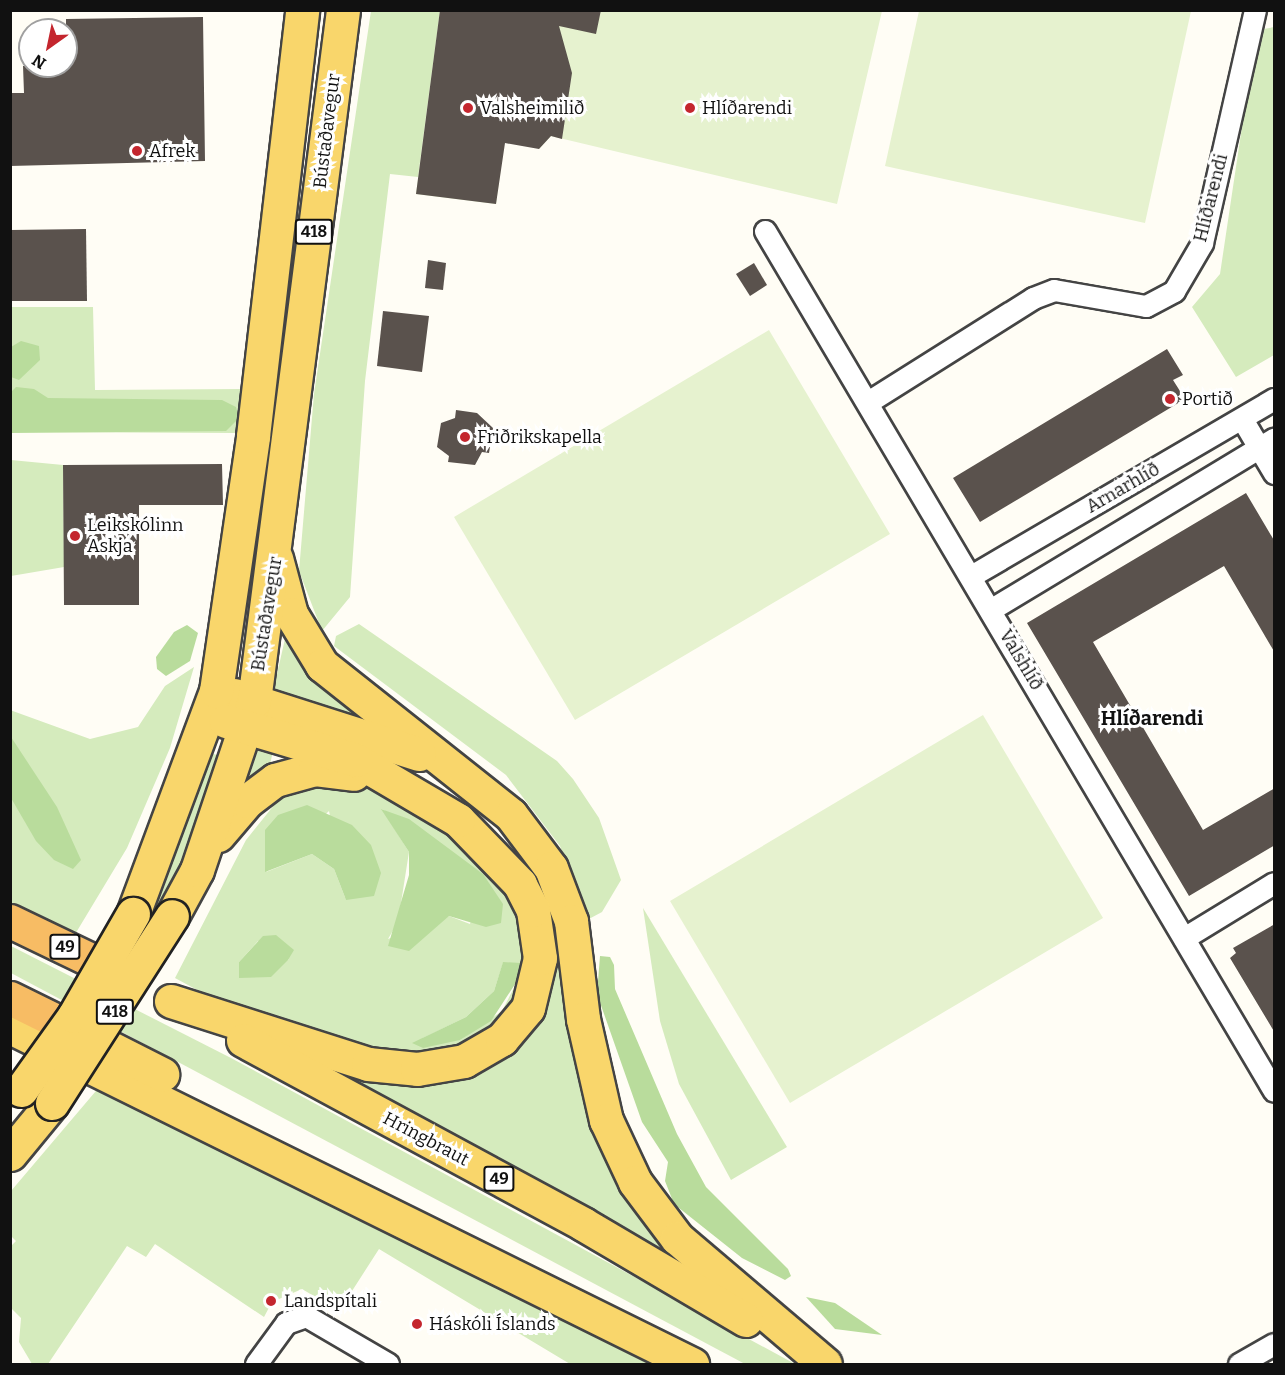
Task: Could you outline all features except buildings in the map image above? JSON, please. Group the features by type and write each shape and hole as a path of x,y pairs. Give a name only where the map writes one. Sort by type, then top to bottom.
{"highway":[{"name":"49","path":"10,921 120,974"},
{"path":"10,998 83,1034"}],"main road":[{"name":"Bústaðavegur","path":"15,1097 74,1016 133,914 213,703 253,436 302,10"},
{"name":"Bústaðavegur","path":"10,1154 52,1102 172,916 197,870 251,714 276,558 343,10"},
{"path":"276,558 291,614 322,665 456,772 535,840 563,895 583,1019 606,1120 635,1182 677,1238 824,1365"},
{"path":"213,703 251,714 382,740 456,772"},
{"path":"171,1001 368,1064 417,1069 464,1061 502,1039 528,1008 540,958 533,910 493,850 416,792 356,760 251,714"},
{"path":"197,870 247,801 296,772 341,771 416,792"},
{"name":"Hringbraut","path":"120,974 583,1224 824,1365"},
{"path":"10,1027 692,1365"},
{"path":"83,1034 602,1305 699,1365"}],"street":[{"name":"Hlíðarendi","path":"867,402 1033,298 1054,290 1146,306 1174,291 1202,243 1255,10"},
{"name":"Valshlíð","path":"765,231 1275,1091"},
{"name":"Arnarhlíð","path":"971,576 1275,399"},
{"path":"1242,419 1267,444 1275,473"},
{"name":"Arnarhlíð","path":"990,610 1267,444"},
{"path":"1184,938 1275,883"},
{"path":"256,1365 286,1323 306,1316 388,1365"},
{"path":"1239,1365 1275,1344"}],"green space":[{"path":"371,11 440,11 418,177 390,174 365,381 350,597 322,631 299,571 314,394"},
{"name":"Hlíðarendi","path":"440,11 882,11 837,204 551,136 539,149 509,107 496,204 416,194"},
{"path":"919,11 1191,11 1145,223 885,166"},
{"path":"1274,27 1274,355 1236,377 1192,307 1220,274 1243,120 1264,29"},
{"path":"11,307 93,307 95,390 243,389 235,433 11,432"},
{"path":"769,330 890,534 575,720 454,517"},
{"path":"21,341 39,346 40,360 19,380 11,377 11,347"},
{"path":"16,387 34,389 48,398 222,400 236,407 239,418 226,431 11,433 11,392"},
{"path":"11,460 63,465 64,567 11,576"},
{"path":"359,624 557,761 573,779 599,818 621,880 602,912 587,920 560,846 506,775 334,646 336,636"},
{"path":"187,625 198,633 190,661 166,676 157,669 156,657 174,632"},
{"path":"287,630 392,732 272,696"},
{"path":"194,667 170,748 127,848 74,936 11,905 10,710 90,739 138,727 165,686"},
{"path":"983,715 1103,918 790,1103 670,901"},
{"path":"11,737 57,807 81,860 73,869 54,860 36,841 11,798"},
{"path":"259,743 274,747 268,773 246,788"},
{"path":"209,753 226,757 162,911 156,908"},
{"path":"345,779 411,806 441,827 490,871 514,903 526,961 507,1020 464,1051 399,1058 212,998 175,978 246,840 291,784","holes":["382,809 483,874 470,924 449,916 388,939 398,922 409,852","329,811 346,900 334,869 312,854 266,872","258,941 289,960 239,962","503,963 519,978 502,1011 460,1040 423,1038 466,1017 494,991"]},
{"path":"307,805 352,825 371,845 381,873 374,896 346,900 334,869 312,854 265,872 265,830 278,815"},
{"path":"381,809 409,819 483,874 503,904 501,923 486,927 449,916 409,951 388,946 409,875 409,852"},
{"path":"643,908 787,1147 731,1180 679,1084 660,1021"},
{"path":"276,935 294,950 288,960 271,977 239,978 239,962 263,936"},
{"path":"11,946 231,1058 795,1364 745,1364 11,973"},
{"path":"566,946 569,996 684,1265 265,1044 419,1080 542,1007 557,950"},
{"path":"600,956 610,957 614,965 615,989 677,1134 706,1187 788,1269 791,1276 785,1280 742,1258 674,1204 665,1181 668,1162 642,1122 597,994"},
{"path":"503,962 521,963 519,978 491,1021 460,1040 423,1048 412,1043 466,1017 494,991"},
{"path":"101,1085 165,1112 655,1364 570,1364 379,1249 343,1305 324,1302 302,1289 272,1302 264,1317 155,1244 146,1257 127,1246 48,1364 32,1364 19,1342 21,1318 11,1308 11,1246 16,1241 11,1236 11,1191"},
{"path":"806,1297 835,1303 882,1335 835,1329"}],"place":[{"name":"Valsheimilið","path":"468,108"},
{"name":"Hlíðarendi","path":"690,108"},
{"name":"Afrek","path":"137,151"},
{"name":"Portið","path":"1170,399"},
{"name":"Friðrikskapella","path":"465,437"},
{"name":"Leikskólinn Askja","path":"75,536"},
{"name":"Landspítali","path":"271,1301"},
{"name":"Háskóli Íslands","path":"417,1324"}],"district":[{"name":"Hlíðarendi","path":"1152,718"}]}
